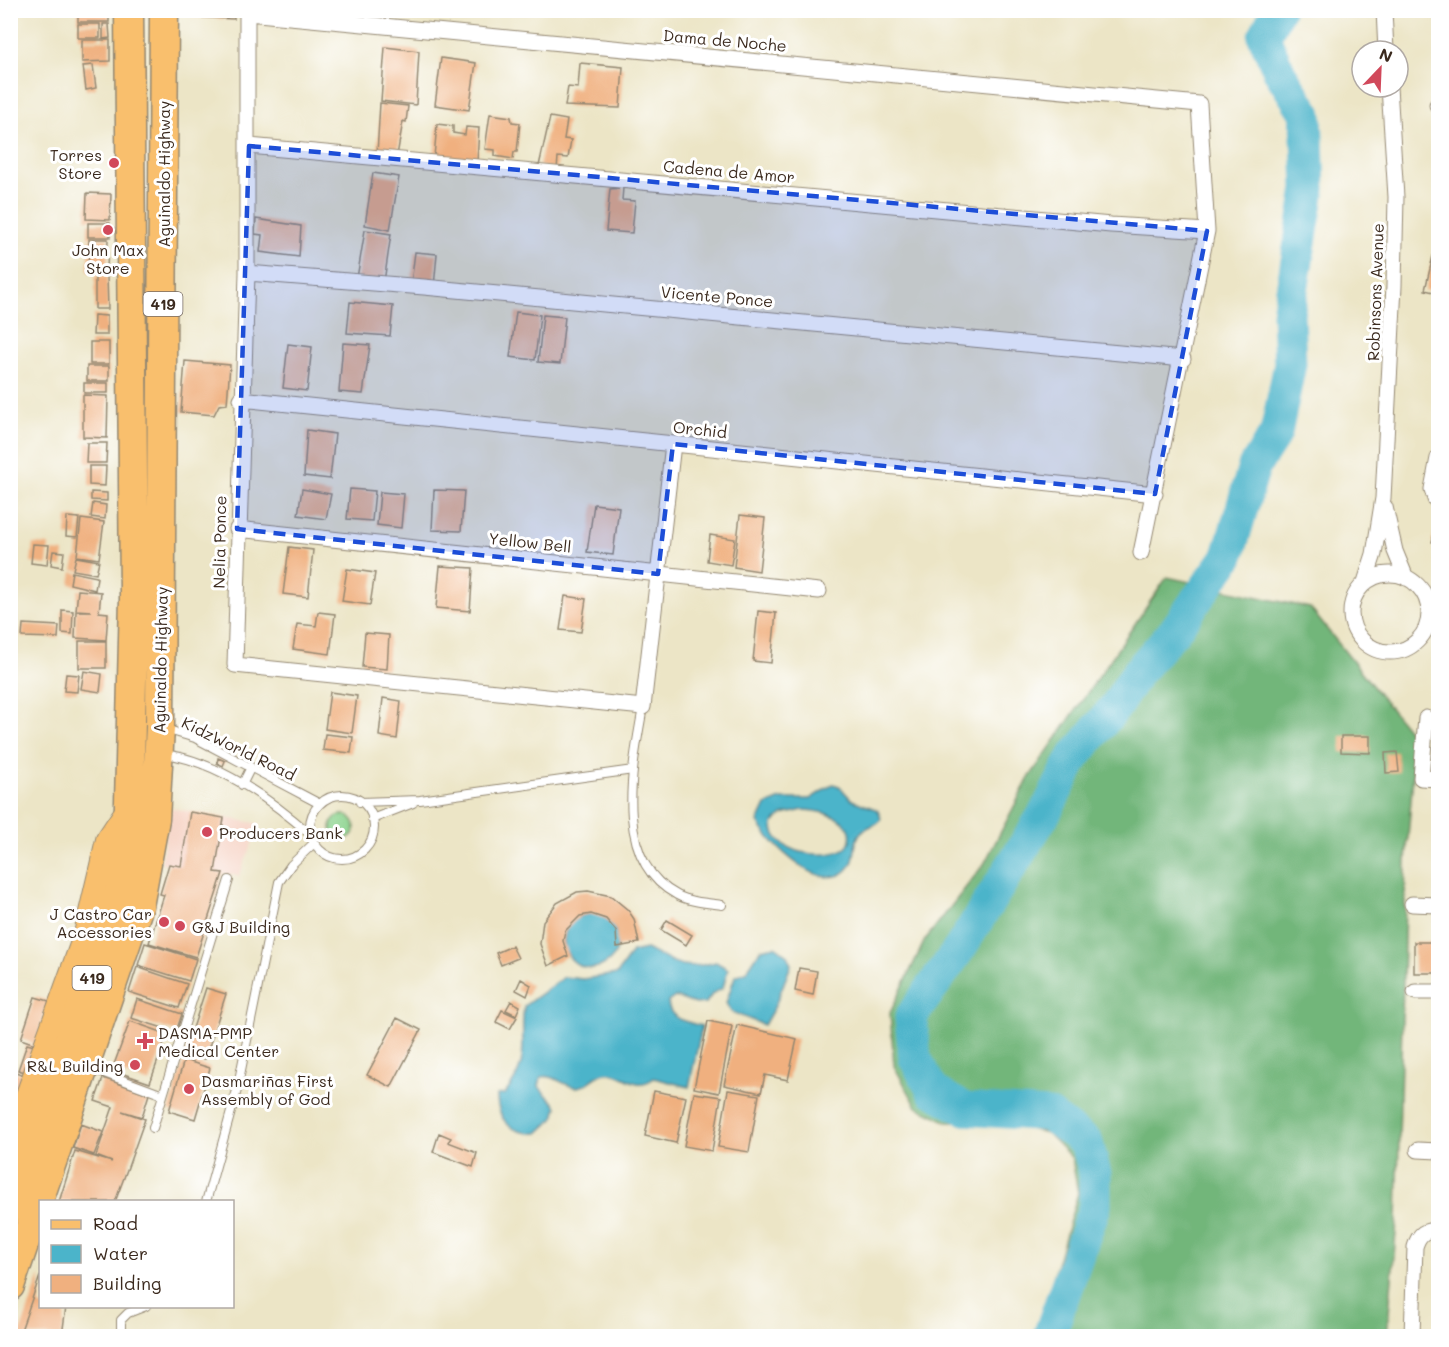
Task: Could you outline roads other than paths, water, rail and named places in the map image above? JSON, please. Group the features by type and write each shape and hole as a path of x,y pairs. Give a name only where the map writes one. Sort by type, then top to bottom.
{"highway":[{"name":"Aguinaldo Highway","path":"10,1286 118,972 144,885 155,819 134,598 129,10"},
{"name":"Aguinaldo Highway","path":"10,1208 111,921 126,860 130,807 148,740 164,10"}],"main road":[{"name":"419","path":"10,1145 86,934 108,840 130,807"}],"street":[{"path":"1384,10 1385,39"},
{"name":"Dama de Noche","path":"247,12 1199,104 1207,231"},
{"name":"Nelia Ponce","path":"247,12 249,146 247,273 237,529 235,665 643,707"},
{"name":"Robinsons Avenue","path":"1365,582 1374,554 1383,498 1396,208 1390,99"},
{"name":"Cadena de Amor","path":"249,146 1111,225 1207,231"},
{"path":"1141,553 1183,359 1207,231"},
{"name":"Vicente Ponce","path":"247,273 424,287 1183,359"},
{"name":"Orchid","path":"241,399 1155,494"},
{"path":"643,707 673,444"},
{"path":"1437,501 1432,489 1438,458"},
{"name":"Robinsons Avenue","path":"1383,498 1395,551 1406,578"},
{"name":"Yellow Bell","path":"237,529 819,591"},
{"path":"1385,574 1406,578 1424,594 1433,607 1432,628 1409,648 1396,652 1371,648 1353,629 1350,617 1351,604 1365,582 1385,574"},
{"path":"1426,718 1421,778 1438,778"},
{"path":"1412,904 1438,905"},
{"path":"1415,992 1438,992"},
{"path":"1418,1150 1438,1151"},
{"path":"1412,1336 1415,1247 1420,1234 1438,1230"}],"lane":[{"path":"643,707 630,799 632,822 639,849 650,870 666,888 689,900 722,905"},
{"name":"KidzWorld Road","path":"148,740 195,738 320,804"},
{"name":"KidzWorld Road","path":"148,740 242,785 283,810 310,834"},
{"path":"242,785 251,767"},
{"path":"360,802 372,819 371,839 358,854 349,858 329,857 314,843 310,834 311,818 320,804 340,796 360,802 420,800 633,770"},
{"path":"372,819 420,800"},
{"path":"207,1200 237,1090 279,882 291,865 314,843"},
{"path":"153,1128 229,880"},
{"path":"84,1066 164,1095"},
{"path":"121,1336 121,1320 128,1313 141,1308"}],"water":[{"path":"833,784 839,786 852,800 878,810 881,819 861,832 857,839 853,862 847,870 836,876 824,876 811,872 797,864 773,842 758,822 766,805 781,799 810,799","holes":["803,810 820,812 845,823 850,838 847,847 838,852 814,854 790,848 781,842 775,834 773,823 782,815"]},
{"path":"591,914 601,916 610,922 616,931 618,941 616,951 610,960 601,966 591,968 581,966 572,960 566,951 564,941 566,931 572,922 581,916"},
{"path":"775,946 787,955 791,965 775,1006 764,1025 731,1012 726,1003 735,976 746,972 761,949"},
{"path":"646,949 687,966 716,962 728,969 723,988 713,993 706,1003 695,1004 675,997 668,1002 675,1016 702,1026 689,1087 654,1078 648,1082 637,1083 611,1073 601,1074 577,1087 551,1077 541,1077 539,1086 557,1107 554,1118 538,1133 521,1132 514,1129 503,1119 497,1095 505,1094 519,1071 523,1052 524,1006 564,977 583,979 617,974 632,952"}],"waterway":[{"path":"1049,1336 1095,1206 1095,1174 1087,1143 1049,1115 965,1109 933,1091 915,1058 911,1017 960,948 1046,811 1074,757 1116,706 1137,673 1175,630 1228,556 1254,467 1276,433 1290,364 1288,314 1309,189 1306,114 1280,73 1264,37 1278,10"}],"place":[{"name":"Torres Store","path":"114,163"},
{"name":"John Max Store","path":"108,230"},
{"name":"Producers Bank","path":"207,832"},
{"name":"J Castro Car Accessories","path":"164,922"},
{"name":"G&J Building","path":"180,926"},
{"name":"DASMA-PMP Medical Center","path":"145,1041"},
{"name":"R&L Building","path":"135,1065"},
{"name":"Dasmariñas First Assembly of God","path":"189,1089"}]}
